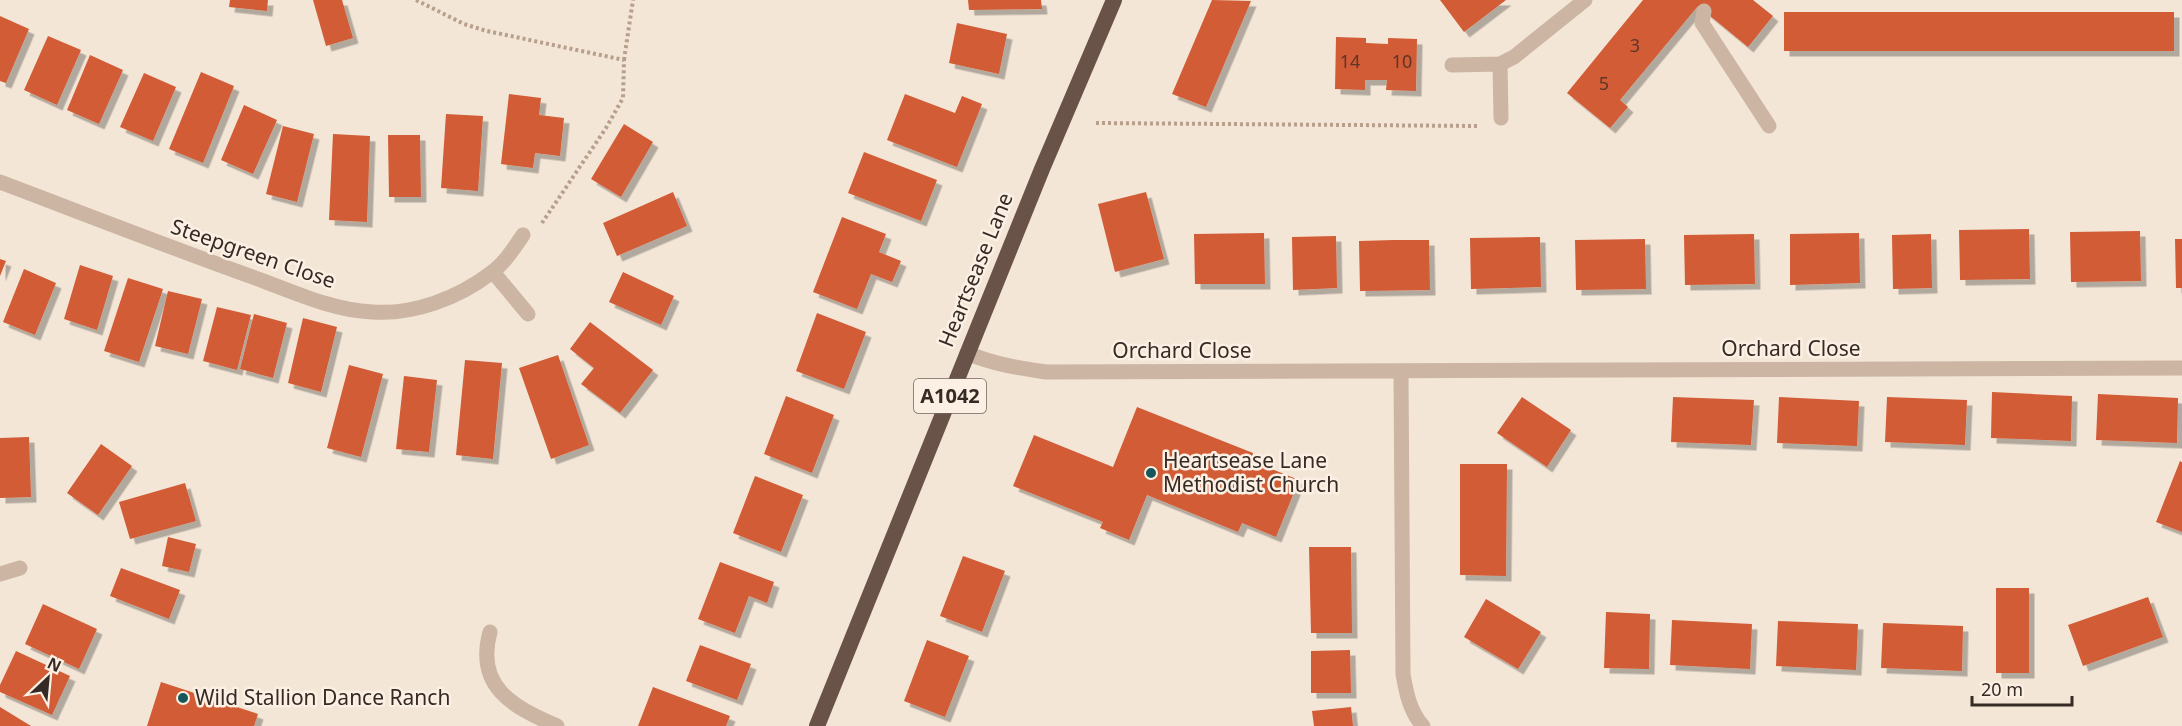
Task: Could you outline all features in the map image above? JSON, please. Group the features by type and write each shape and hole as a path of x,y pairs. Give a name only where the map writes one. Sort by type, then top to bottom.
{"highway":[{"name":"Heartsease Lane","path":"816,726 1042,169 1114,0"}],"street":[{"path":"1452,65 1500,64 1514,57 1586,0"},
{"path":"1704,11 1702,22 1769,126"},
{"path":"1500,64 1501,118"},
{"name":"Steepgreen Close","path":"0,182 164,246 345,309 374,312 423,307 466,289 492,272 510,254 523,235"},
{"path":"492,272 528,314"},
{"name":"Orchard Close","path":"967,352 987,362 1046,372 2182,368"},
{"path":"1401,371 1403,674 1408,698 1418,722 1423,726"},
{"path":"0,574 20,568"},
{"path":"490,632 486,646 488,676 500,693 525,712 557,726"}],"path":[{"path":"416,0 464,24 487,32 624,60"},
{"path":"523,235 536,232 606,128 623,98 624,60 633,0"},
{"path":"1096,123 1487,126 1501,118"}],"building":[{"path":"230,0 268,0 267,11 229,7"},
{"path":"313,0 342,0 353,38 326,46"},
{"path":"968,0 1041,0 1042,9 969,10"},
{"path":"1212,0 1251,1 1206,107 1172,94"},
{"path":"1440,0 1506,0 1464,32"},
{"path":"1643,0 1753,0 1773,16 1748,47 1698,6 1620,100 1628,107 1610,128 1567,93"},
{"path":"1784,12 2174,12 2174,51 1784,51"},
{"path":"0,16 29,29 6,83 0,81"},
{"path":"957,23 1007,34 999,74 949,63"},
{"path":"48,36 81,50 57,105 24,90"},
{"path":"1336,37 1366,38 1366,43 1388,44 1388,38 1417,39 1416,91 1386,90 1387,80 1365,80 1365,90 1335,89"},
{"path":"90,55 123,70 99,124 67,110"},
{"path":"201,72 234,86 203,163 169,149"},
{"path":"144,73 176,87 153,141 120,127"},
{"path":"509,94 541,98 539,115 564,118 560,156 535,153 533,168 501,164"},
{"path":"905,94 955,113 962,96 982,104 957,167 887,140"},
{"path":"244,105 277,120 253,174 221,160"},
{"path":"446,114 483,116 478,191 441,188"},
{"path":"624,124 653,142 621,197 591,179"},
{"path":"283,126 314,134 297,202 266,194"},
{"path":"333,134 370,136 367,222 329,220"},
{"path":"388,135 420,135 421,197 389,197"},
{"path":"864,152 937,180 921,221 848,193"},
{"path":"673,192 687,226 617,256 603,223"},
{"path":"1146,192 1164,259 1115,272 1098,204"},
{"path":"842,217 886,234 879,252 901,261 892,282 871,274 857,309 813,292"},
{"path":"2029,229 2030,279 1960,280 1959,230"},
{"path":"2140,231 2141,281 2071,282 2070,232"},
{"path":"1264,233 1265,284 1195,284 1194,234"},
{"path":"1859,233 1860,283 1790,285 1790,234"},
{"path":"1754,234 1755,284 1685,285 1684,235"},
{"path":"1931,234 1932,288 1893,289 1892,235"},
{"path":"1336,236 1337,288 1293,290 1292,237"},
{"path":"1540,237 1541,287 1471,289 1470,238"},
{"path":"1645,239 1646,289 1576,290 1575,240"},
{"path":"2175,239 2182,239 2182,288 2176,288"},
{"path":"1429,240 1430,290 1360,291 1359,241"},
{"path":"0,259 6,261 0,276"},
{"path":"80,265 113,276 97,330 64,319"},
{"path":"24,269 56,283 35,335 3,322"},
{"path":"623,272 674,296 661,325 609,302"},
{"path":"128,278 163,289 139,362 104,351"},
{"path":"168,291 202,299 188,354 155,346"},
{"path":"217,307 251,315 237,370 203,361"},
{"path":"817,313 866,332 844,389 796,371"},
{"path":"254,314 287,323 273,378 240,369"},
{"path":"303,318 337,327 321,392 288,383"},
{"path":"590,322 653,370 620,413 581,384 594,368 570,349"},
{"path":"558,355 589,445 551,459 519,368"},
{"path":"465,360 502,363 493,459 456,455"},
{"path":"349,365 383,374 361,457 327,448"},
{"path":"404,376 437,380 429,452 396,449"},
{"path":"1992,392 2072,396 2071,441 1991,438"},
{"path":"2098,394 2178,398 2177,443 2096,440"},
{"path":"786,396 834,415 812,473 764,454"},
{"path":"1522,397 1571,430 1547,467 1497,433"},
{"path":"1673,397 1754,400 1751,445 1671,442"},
{"path":"1779,397 1859,401 1857,446 1777,443"},
{"path":"1887,397 1967,400 1965,445 1885,442"},
{"name":"Heartsease Lane Methodist Church","path":"1137,407 1253,453 1252,461 1299,480 1276,537 1242,523 1238,532 1147,495 1129,540 1100,528 1103,522 1013,486 1034,435 1113,467"},
{"path":"29,437 31,497 0,498 0,438"},
{"path":"101,444 132,466 98,515 67,493"},
{"path":"2180,461 2182,462 2182,532 2156,522"},
{"path":"1460,464 1507,464 1506,576 1460,575"},
{"path":"755,476 803,495 781,552 733,533"},
{"path":"185,483 196,521 130,539 119,502"},
{"path":"168,537 196,544 189,572 162,566"},
{"path":"1309,547 1351,547 1352,633 1311,633"},
{"path":"963,556 1005,571 982,632 940,616"},
{"path":"720,562 774,582 767,603 749,596 735,633 698,619"},
{"path":"121,568 180,590 169,619 110,596"},
{"path":"1996,588 2029,588 2029,673 1996,673"},
{"path":"2148,597 2163,637 2083,666 2068,625"},
{"path":"1486,599 1541,632 1518,669 1464,637"},
{"path":"43,604 97,629 79,669 25,644"},
{"path":"1606,612 1650,614 1649,669 1604,668"},
{"path":"1672,620 1752,624 1750,669 1670,665"},
{"path":"1778,621 1858,624 1856,670 1776,666"},
{"path":"1883,623 1963,626 1962,671 1881,668"},
{"path":"927,640 969,656 945,717 904,701"},
{"path":"700,645 751,664 737,700 686,681"},
{"path":"1350,650 1351,693 1311,693 1311,651"},
{"path":"16,651 70,676 52,715 0,692 0,685"},
{"name":"Wild Stallion Dance Ranch","path":"161,682 258,714 254,726 147,726"},
{"path":"653,687 730,716 726,726 638,726"},
{"path":"0,707 31,726 0,726"},
{"path":"1351,707 1353,726 1314,726 1312,711"}],"place":[{"name":"Heartsease Lane Methodist Church","path":"1151,473"},
{"name":"Wild Stallion Dance Ranch","path":"183,698"}]}
